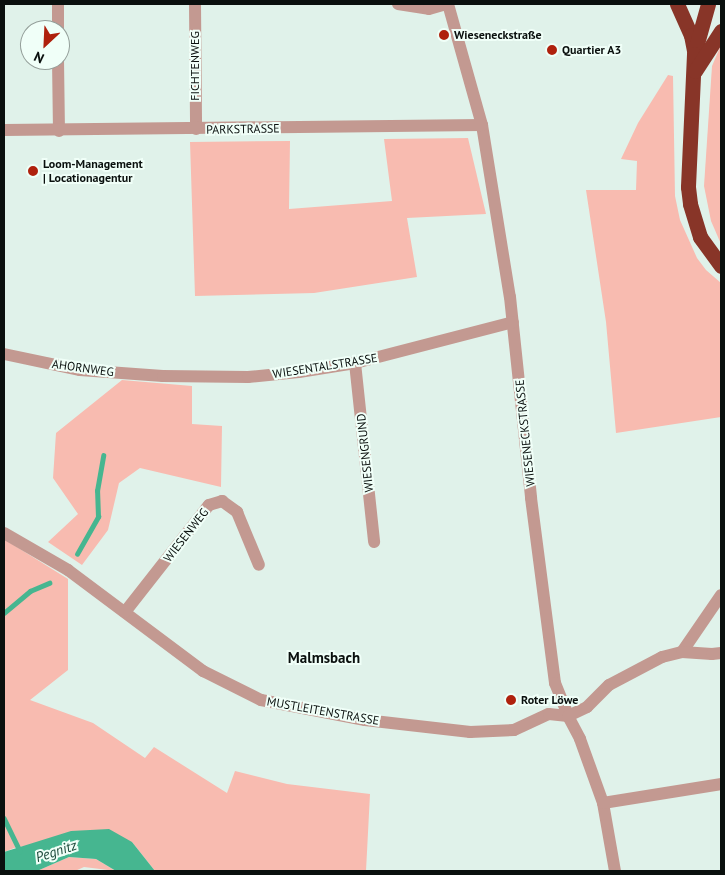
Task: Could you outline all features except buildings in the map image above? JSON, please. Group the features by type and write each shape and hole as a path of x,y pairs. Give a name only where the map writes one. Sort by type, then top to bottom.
{"highway":[{"path":"678,4 691,35 694,54"},
{"path":"708,4 694,54 688,169 690,204 700,237 721,266"},
{"path":"692,77 721,31"}],"street":[{"path":"58,4 58,20"},
{"name":"FICHTENWEG","path":"195,4 196,129"},
{"path":"398,4 429,8 447,4"},
{"name":"WIESENECKSTRASSE","path":"447,4 482,126 513,322 531,498 555,682 568,716 580,739 603,803 615,871"},
{"path":"58,70 59,131"},
{"name":"PARKSTRASSE","path":"4,130 482,126"},
{"name":"WIESENTALSTRASSE","path":"163,376 248,377 299,372 355,363 513,322"},
{"name":"AHORNWEG","path":"4,354 80,370 163,376"},
{"name":"WIESENGRUND","path":"355,363 374,542"},
{"name":"WIESENWEG","path":"125,612 209,505 222,501 237,512 259,566"},
{"name":"MUSTLEITENSTRASSE","path":"4,534 68,570 203,671 261,700 365,720 470,732 514,730 549,714 568,716"},
{"path":"682,652 721,595"},
{"path":"568,716 587,707 609,685 662,657 682,652 721,653"},
{"path":"603,803 721,784"}],"shaded area":[{"path":"721,45 721,244 711,221 704,186 712,66"},
{"path":"668,75 673,76 675,196 680,220 697,258 706,270 721,283 721,417 616,433 606,322 586,190 636,190 637,161 621,159 638,123"},
{"path":"468,138 486,214 407,218 417,277 314,293 195,296 190,142 290,141 289,209 392,201 384,139"},
{"path":"122,380 192,386 192,424 222,426 221,487 140,468 119,483 108,530 82,565 48,542 78,514 53,478 56,433"},
{"path":"4,539 68,579 68,670 30,700 93,723 145,758 154,747 227,793 235,771 287,784 370,794 366,871 155,871 132,842 17,847 4,852"},
{"path":"69,857 96,859 116,871 84,867 75,871 37,871"}],"water":[{"name":"Pegnitz","path":"109,829 132,842 155,871 116,871 96,859 69,857 37,871 4,871 4,852 71,831"}],"waterway":[{"path":"77,554 98,517 97,491 103,456"},
{"path":"4,613 30,591 49,583"},
{"path":"4,818 20,851"}],"place":[{"name":"Wieseneckstraße","path":"444,35"},
{"name":"Quartier A3","path":"552,50"},
{"name":"Loom-Management | Locationagentur","path":"33,171"},
{"name":"Roter Löwe","path":"511,700"}],"district":[{"name":"Malmsbach","path":"324,658"}]}
